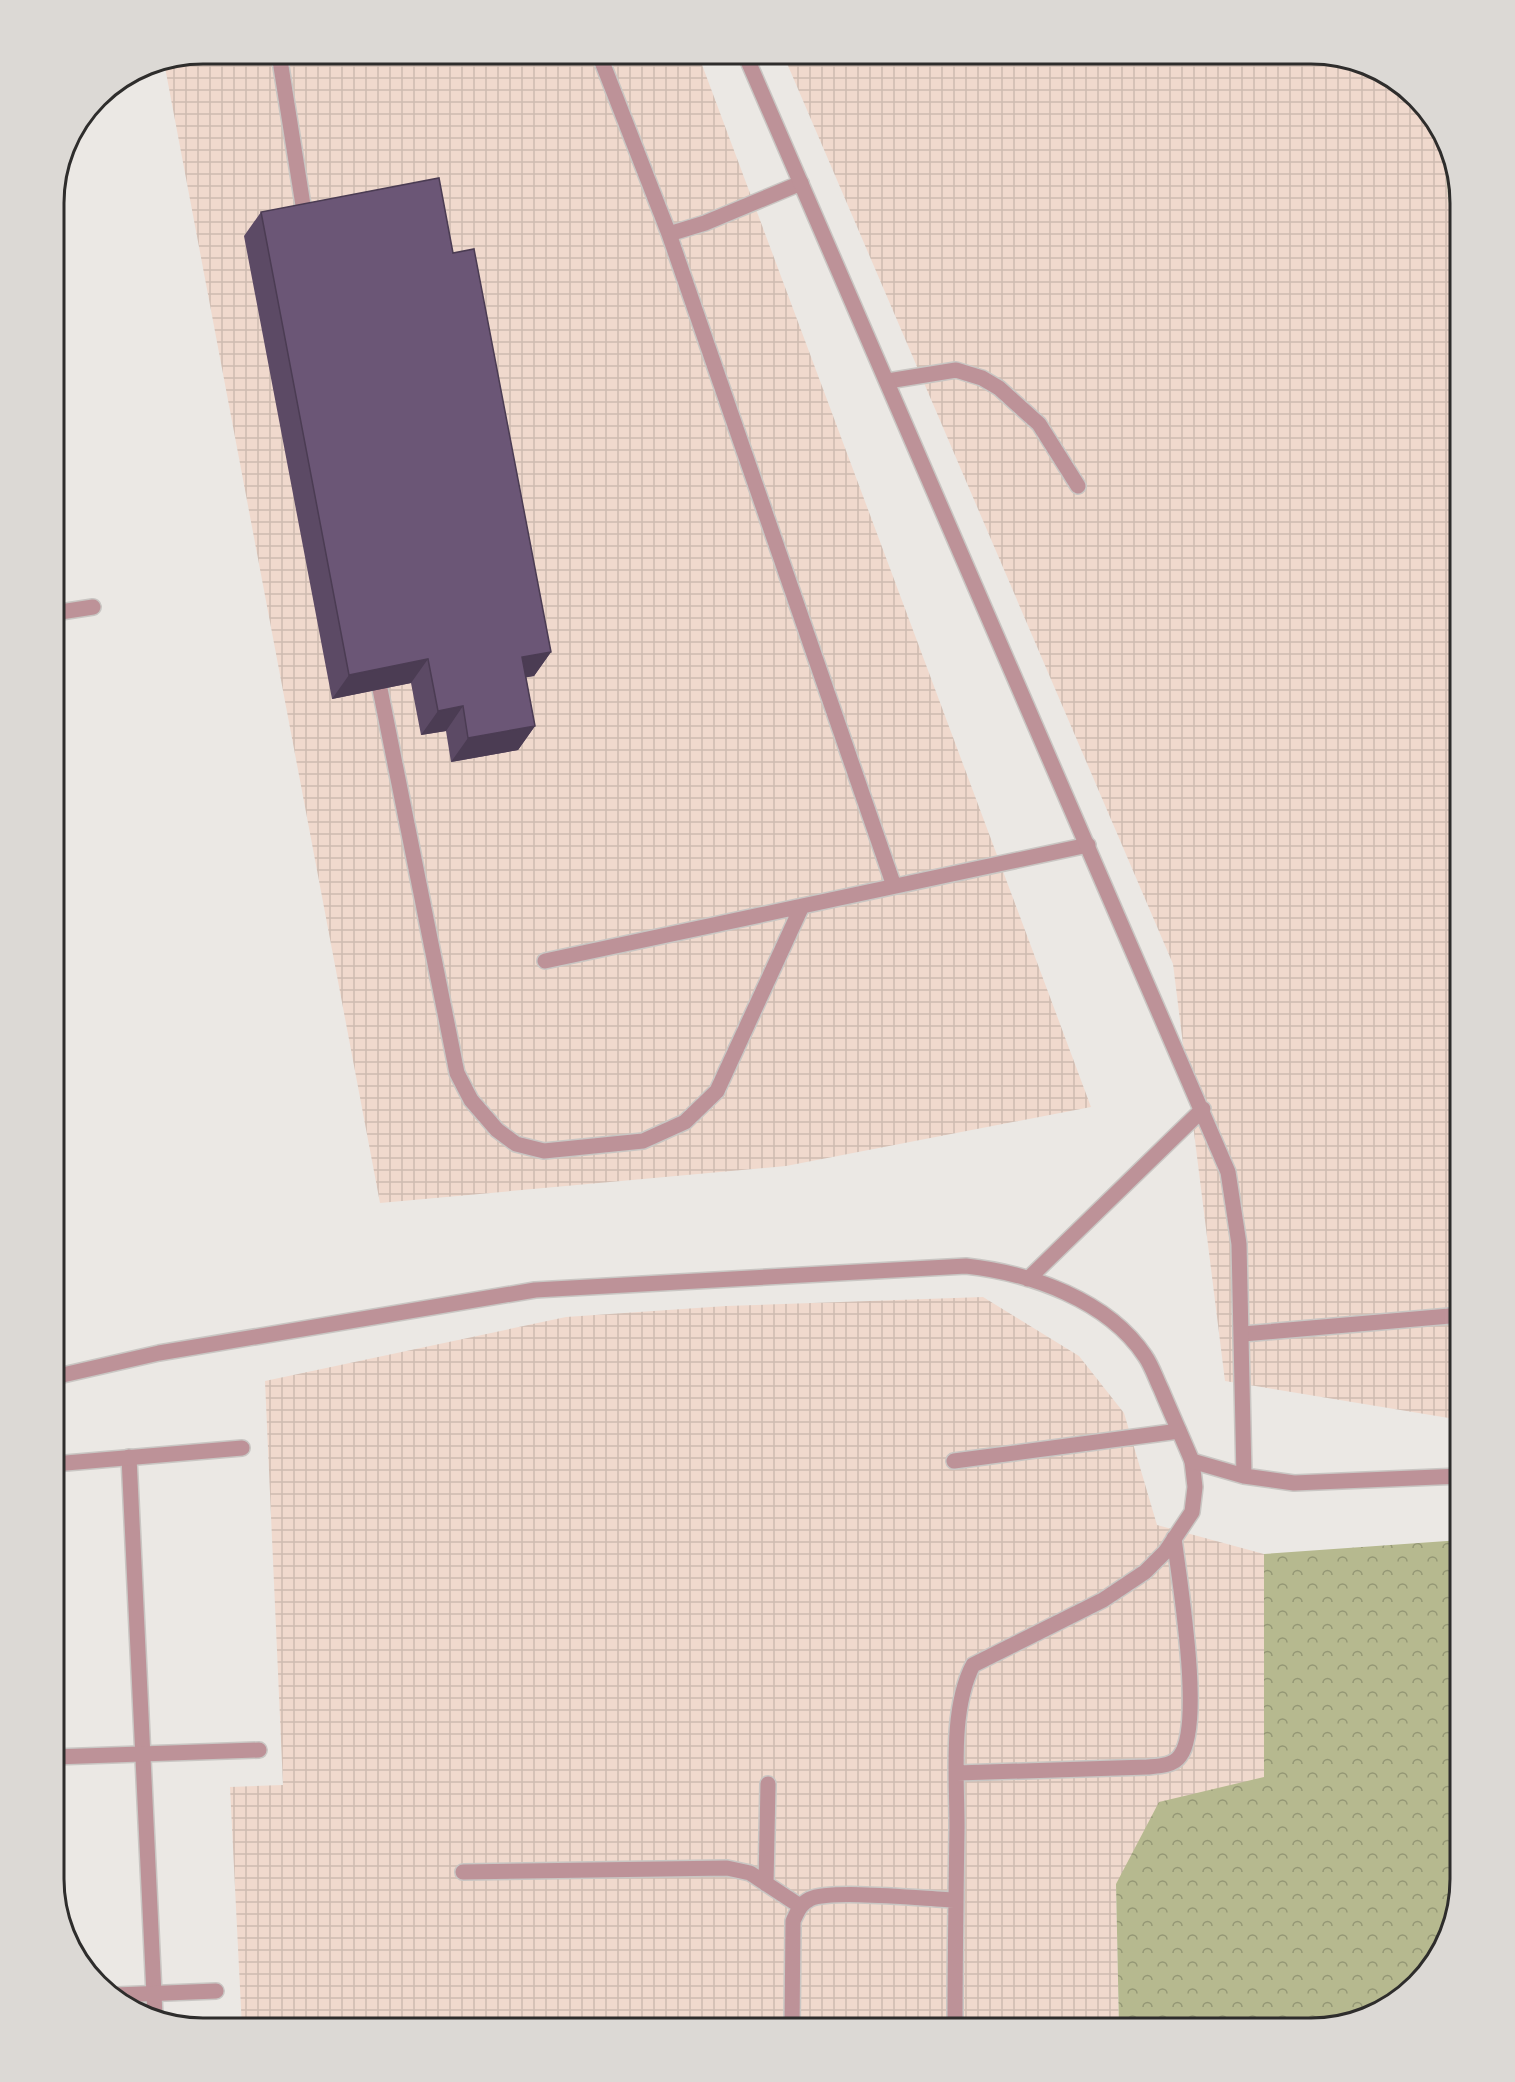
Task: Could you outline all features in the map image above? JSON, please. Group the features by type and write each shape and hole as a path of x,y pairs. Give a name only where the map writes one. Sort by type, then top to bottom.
{"street":[{"path":"281,65 306,224"},
{"path":"603,65 669,234 894,886"},
{"path":"750,65 1203,1109 1228,1172 1239,1244 1243,1334 1244,1476"},
{"path":"669,234 705,223 801,183"},
{"path":"888,381 956,370 982,378 999,388 1039,424 1078,486"},
{"path":"65,612 93,607"},
{"path":"380,689 458,1072 480,1114 516,1144 544,1151 643,1141 685,1122 717,1091 802,906"},
{"path":"544,961 1088,845"},
{"path":"1028,1279 1203,1109"},
{"path":"64,1375 159,1353 535,1290 966,1266 999,1270 1028,1279 1068,1294 1117,1322 1146,1357 1192,1461 1195,1487 1192,1512 1166,1551 1145,1572 1103,1600 973,1665 962,1691 957,1773 955,2018"},
{"path":"1243,1334 1450,1316"},
{"path":"954,1461 1179,1431"},
{"path":"64,1463 242,1448"},
{"path":"129,1457 145,1755 155,2008"},
{"path":"1192,1461 1244,1476 1294,1483 1450,1476"},
{"path":"957,1773 1147,1767 1167,1765 1180,1756 1186,1739 1191,1689 1174,1538"},
{"path":"64,1757 259,1750"},
{"path":"766,1884 768,1784"},
{"path":"463,1872 727,1868 750,1873 800,1906"},
{"path":"792,2018 793,1921 800,1906 812,1898 835,1894 956,1900"},
{"path":"127,1994 216,1991"}],"shaded area":[{"path":"194,65 702,65 1091,1107 786,1166 380,1203 166,70"},
{"path":"788,65 1321,65 1339,67 1365,75 1396,93 1422,119 1440,150 1445,163 1450,216 1450,1418 1225,1381 1173,964"},
{"path":"983,1297 1079,1356 1124,1413 1157,1525 1264,1554 1264,1778 1116,1884 1119,2018 241,2017 230,1787 283,1785 265,1381 566,1317 726,1306"}],"green space":[{"path":"1445,163 1449,185 1450,216"},
{"path":"1450,1541 1450,1879 1446,1915 1432,1948 1410,1977 1381,1999 1348,2013 1312,2018 1119,2018 1116,1884 1159,1802 1264,1777 1264,1554"}],"building":[{"path":"439,178 453,253 474,249 551,652 522,657 535,726 468,738 463,706 438,711 428,659 349,675 261,212"}]}
